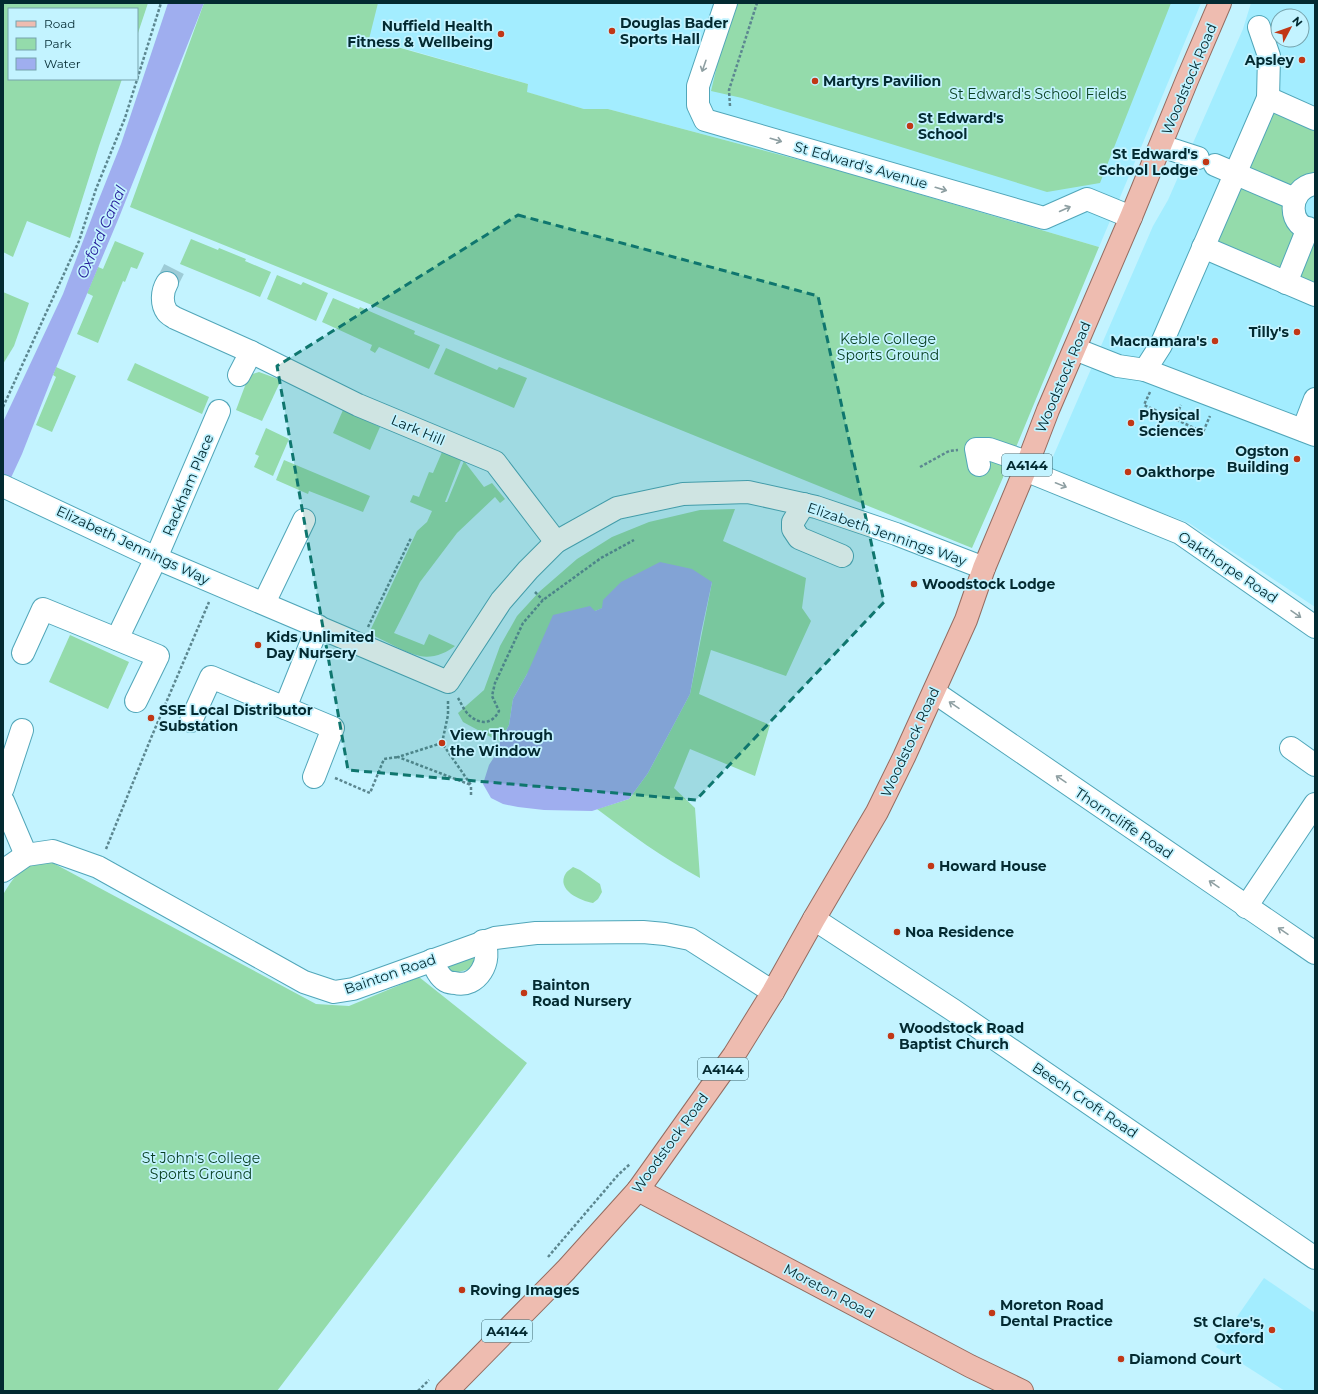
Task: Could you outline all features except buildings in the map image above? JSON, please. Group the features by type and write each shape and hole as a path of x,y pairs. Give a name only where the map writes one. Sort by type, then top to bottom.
{"main road":[{"name":"Woodstock Road","path":"447,1391 566,1270 638,1190 734,1055 773,992 814,918 877,812 904,757 966,620 1021,465 1048,410 1075,349 1220,3"},
{"name":"Moreton Road","path":"638,1190 970,1366 1022,1391"}],"street":[{"name":"St Edward's Avenue","path":"726,3 698,86 698,105 706,120 1044,218 1086,199 1132,216"},
{"path":"1151,372 1202,248 1268,98 1269,56 1259,27"},
{"path":"1268,98 1315,119"},
{"path":"1161,146 1235,173 1295,199"},
{"path":"1286,282 1311,229 1298,222 1294,214 1293,206 1295,199 1299,192 1306,187 1315,184"},
{"path":"1202,248 1315,295"},
{"name":"Lark Hill","path":"167,283 164,288 163,303 167,312 175,318 251,352 358,405 495,462 556,542"},
{"path":"1075,349 1118,366 1151,372 1309,433 1315,399"},
{"path":"239,374 251,352"},
{"name":"Rackham Place","path":"118,639 156,558 219,411"},
{"name":"Oakthorpe Road","path":"978,457 990,449 1021,465 1180,533 1315,627"},
{"name":"Elizabeth Jennings Way","path":"3,486 156,558 448,682 501,601 528,570 556,542 617,508 683,494 748,492 816,507 896,534 984,568"},
{"path":"804,504 794,522 793,529 799,538 842,556"},
{"path":"264,603 304,520"},
{"path":"23,653 43,609 158,656 136,701"},
{"path":"285,708 318,626"},
{"path":"191,721 211,676 333,728 315,774"},
{"name":"Thorncliffe Road","path":"934,692 1315,952"},
{"path":"3,788 22,730"},
{"path":"1291,748 1315,765"},
{"path":"3,801 26,855"},
{"path":"1246,906 1315,804"},
{"name":"Bainton Road","path":"3,871 26,855 53,851 98,868 304,982 334,992 353,989 483,941 495,938 536,933 643,932 665,934 690,939 773,992"},
{"name":"Beech Croft Road","path":"814,918 953,1010 1315,1258"},
{"path":"432,960 436,971 446,981 461,985 472,981 481,973 486,962 487,952 483,941"}],"path":[{"path":"138,74 161,3"},
{"path":"730,111 729,90 757,3"},
{"path":"3,407 78,241 96,189 124,118 136,80"},
{"path":"1151,372 1144,405 1203,432 1218,398"},
{"path":"920,467 949,451 978,457"},
{"path":"366,631 411,538"},
{"path":"448,682 468,714 477,721 491,721 496,716 498,711 492,696 495,683 523,623 543,600 601,558 634,540"},
{"path":"98,868 217,583"},
{"path":"534,591 543,600"},
{"path":"448,682 448,715 442,743 471,785 471,795"},
{"path":"315,774 370,793 384,759 398,757 442,743"},
{"path":"398,757 471,785"},
{"path":"544,1262 618,1175 633,1161"}],"highlighted area":[{"path":"518,215 818,296 884,602 696,800 348,770 277,366"}],"shaded area":[{"name":"St Edward's School","path":"246,3 1201,3 1099,247 834,169 608,109 584,109 526,92 528,84"},
{"path":"1251,3 1315,3 1315,607 1189,523 1050,470 1049,466 1153,226 1168,200 1243,29"},
{"name":"St Clare's, Oxford","path":"1264,1278 1315,1313 1315,1391 1285,1391 1216,1347"}],"green space":[{"path":"3,3 148,3 138,33 138,8 8,8 8,80 122,80 70,238 27,221 13,257 3,252"},
{"name":"Keble College Sports Ground","path":"204,3 378,3 369,39 528,84 527,92 584,109 608,109 834,169 1099,247 1012,457 972,548 130,207"},
{"name":"St Edward's School Fields","path":"732,3 1171,3 1100,183 1047,192 742,98 711,91"},
{"path":"1270,108 1315,126 1315,178 1292,191 1244,171"},
{"path":"1239,182 1288,202 1300,232 1283,274 1213,245"},
{"path":"1315,237 1315,287 1293,278"},
{"path":"191,239 246,259 245,261 271,272 260,297 180,264"},
{"path":"115,241 144,253 137,269 131,267 125,282 123,281 98,343 77,334 93,296 87,293 98,267 103,269"},
{"path":"277,275 301,285 303,282 328,293 316,321 267,299"},
{"path":"3,292 29,303 14,346 3,364"},
{"path":"333,298 359,309 360,307 415,331 414,334 440,345 429,369 379,347 375,353 370,350 372,345 322,322"},
{"path":"446,348 497,370 499,367 527,378 514,408 434,374"},
{"path":"135,363 209,397 202,414 127,380"},
{"path":"56,367 76,376 52,432 36,425 56,377 53,375"},
{"path":"259,372 281,380 262,421 236,410 249,375"},
{"path":"343,410 380,427 370,450 333,433"},
{"path":"266,428 289,439 273,476 254,467 259,456 255,454"},
{"path":"442,452 462,458 445,502 447,502 464,461 484,487 492,483 505,499 500,503 495,497 457,533 420,582 394,633 424,645 429,634 455,646 439,655 424,657 394,646 369,633 417,531 427,522 432,511 410,502 413,495 419,497 429,472 433,473"},
{"path":"284,460 370,496 363,512 309,491 308,494 276,480"},
{"path":"735,509 723,541 806,578 802,608 811,621 786,676 711,650 699,694 770,725 755,776 690,749 674,788 695,808 700,878 647,845 597,809 629,799 648,773 690,694 712,582 603,600 603,608 595,611 527,674 513,699 509,725 500,742 463,722 458,713 484,690 500,646 517,616 539,592 577,559 612,537 649,522 700,510"},
{"path":"70,635 129,662 108,709 49,682"},
{"name":"St John's College Sports Ground","path":"42,862 53,863 316,1004 349,1006 419,977 527,1063 277,1391 3,1391 3,895 18,873 28,866"},
{"path":"573,867 600,884 602,892 598,899 593,903 582,900 571,894 564,885 564,879 567,872"},
{"path":"476,951 477,967 448,975 443,969"}],"water":[{"name":"Oxford Canal","path":"168,3 204,3 120,215 53,375 22,454 3,495 3,422 63,294 121,144"},
{"path":"660,562 692,569 712,582 690,694 648,773 629,799 592,811 544,810 518,807 503,804 491,798 483,784 489,765 498,751 500,742 509,725 513,699 527,674 553,615 590,606 595,611 602,608 603,600 621,582"}],"tunnel":[{"path":"167,283 174,269"}],"place":[{"name":"Douglas Bader Sports Hall","path":"612,31"},
{"name":"Nuffield Health Fitness & Wellbeing","path":"501,34"},
{"name":"Apsley","path":"1302,60"},
{"name":"Martyrs Pavilion","path":"815,81"},
{"name":"St Edward's School","path":"910,126"},
{"name":"St Edward's School Lodge","path":"1206,162"},
{"name":"Tilly's","path":"1297,332"},
{"name":"Macnamara's","path":"1215,341"},
{"name":"Physical Sciences","path":"1131,423"},
{"name":"Ogston Building","path":"1297,459"},
{"name":"Oakthorpe","path":"1128,472"},
{"name":"Woodstock Lodge","path":"914,584"},
{"name":"Kids Unlimited Day Nursery","path":"258,645"},
{"name":"SSE Local Distributor Substation","path":"151,718"},
{"name":"View Through the Window","path":"442,743"},
{"name":"Howard House","path":"931,866"},
{"name":"Noa Residence","path":"897,932"},
{"name":"Bainton Road Nursery","path":"524,993"},
{"name":"Woodstock Road Baptist Church","path":"891,1036"},
{"name":"Roving Images","path":"462,1290"},
{"name":"Moreton Road Dental Practice","path":"992,1313"},
{"name":"St Clare's, Oxford","path":"1272,1330"},
{"name":"Diamond Court","path":"1121,1359"}]}
